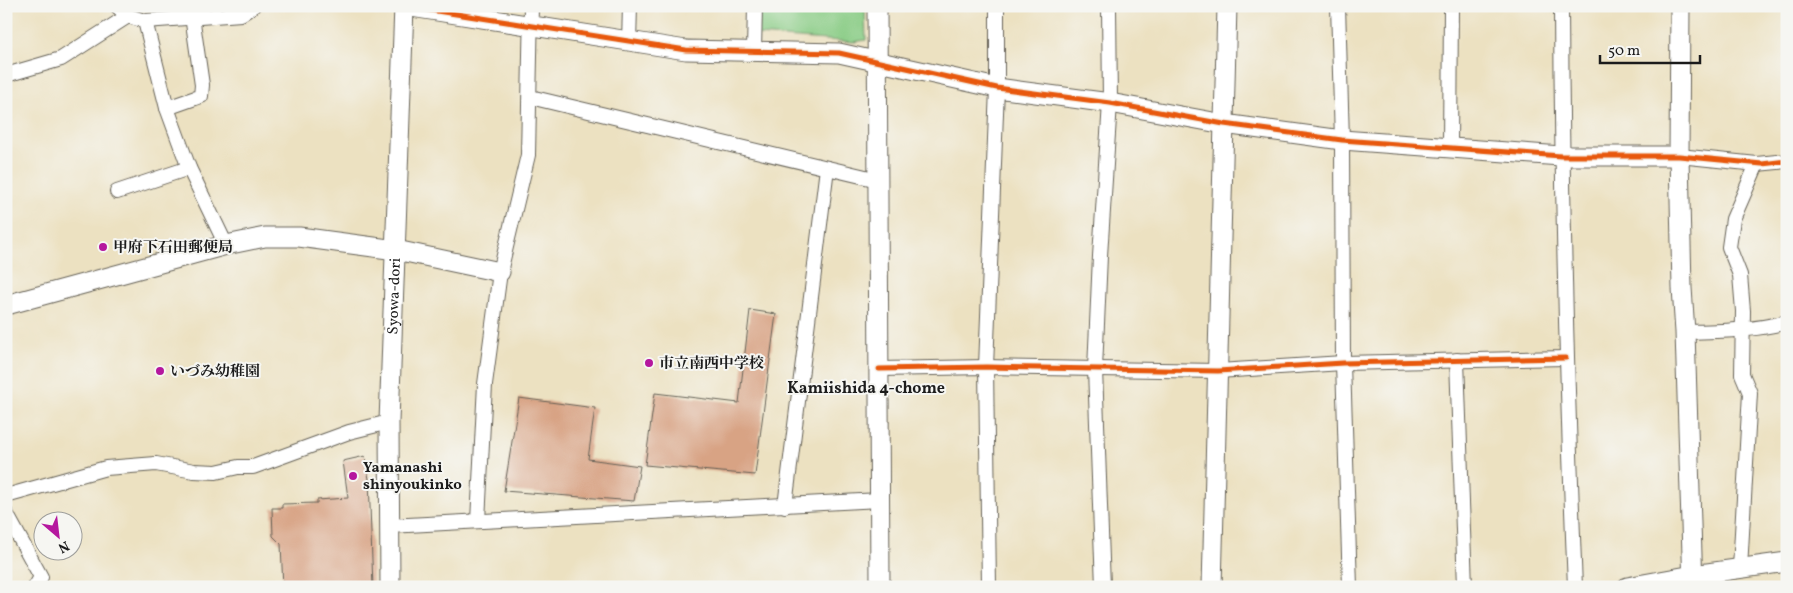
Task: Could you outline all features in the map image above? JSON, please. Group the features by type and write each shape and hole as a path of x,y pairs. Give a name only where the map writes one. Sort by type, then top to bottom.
{"street":[{"path":"117,6 128,16 145,21 192,16 241,14 253,6"},
{"path":"405,6 530,16 628,42 686,50 839,53 878,60 998,88 1110,103 1224,124 1342,140 1562,156 1679,156 1758,164 1787,161"},
{"name":"Syowa-dori","path":"390,587 389,422 405,6"},
{"path":"628,42 630,6"},
{"path":"754,51 755,6"},
{"path":"877,6 880,587"},
{"path":"989,587 986,367 998,88 997,6"},
{"path":"1103,587 1095,369 1110,103 1109,6"},
{"path":"1212,587 1227,6"},
{"path":"1338,6 1342,140 1343,363 1350,587"},
{"path":"1450,148 1451,6"},
{"path":"1561,6 1566,358 1575,587"},
{"path":"1680,6 1679,156 1693,581"},
{"path":"6,75 61,59 128,16"},
{"path":"167,108 201,96 202,85 192,16"},
{"path":"478,521 485,384 500,272 528,155 530,16"},
{"path":"145,21 167,108 189,168 226,245"},
{"path":"530,97 878,180"},
{"path":"1740,568 1750,393 1742,374 1743,311 1740,275 1729,247 1733,218 1758,164"},
{"path":"118,192 189,168"},
{"path":"785,506 827,168"},
{"path":"6,305 226,245 265,237 299,238 396,250 500,272"},
{"path":"1686,332 1743,331 1787,322"},
{"path":"880,369 986,367 1218,371 1343,363 1566,358"},
{"path":"1456,360 1465,587"},
{"path":"6,496 106,468 156,464 216,472 238,467 253,467 349,432 389,422"},
{"path":"389,526 880,500"},
{"path":"6,513 41,577 35,587"},
{"path":"1627,587 1693,581 1740,568 1787,562"}],"green space":[{"path":"757,6 865,6 866,40 854,42 756,35"}],"building":[{"path":"750,310 776,314 755,475 645,465 655,393 739,403"},
{"path":"519,398 595,408 588,459 640,466 634,501 504,491"},
{"path":"365,456 369,479 373,587 283,587 281,544 273,536 272,508 282,508 282,504 317,503 317,500 348,498 343,461"}],"cycle path":[{"path":"405,6 686,50 839,53 997,88 1110,103 1224,124 1342,140 1561,156 1679,156 1762,164 1787,161"},
{"path":"879,369 986,367 1218,371 1343,363 1566,358"}],"place":[{"name":"甲府下石田郵便局","path":"103,247"},
{"name":"市立南西中学校","path":"649,363"},
{"name":"いづみ幼稚園","path":"160,371"},
{"name":"Yamanashi shinyoukinko","path":"353,476"}],"district":[{"name":"Kamiishida 4-chome","path":"866,387"}]}
